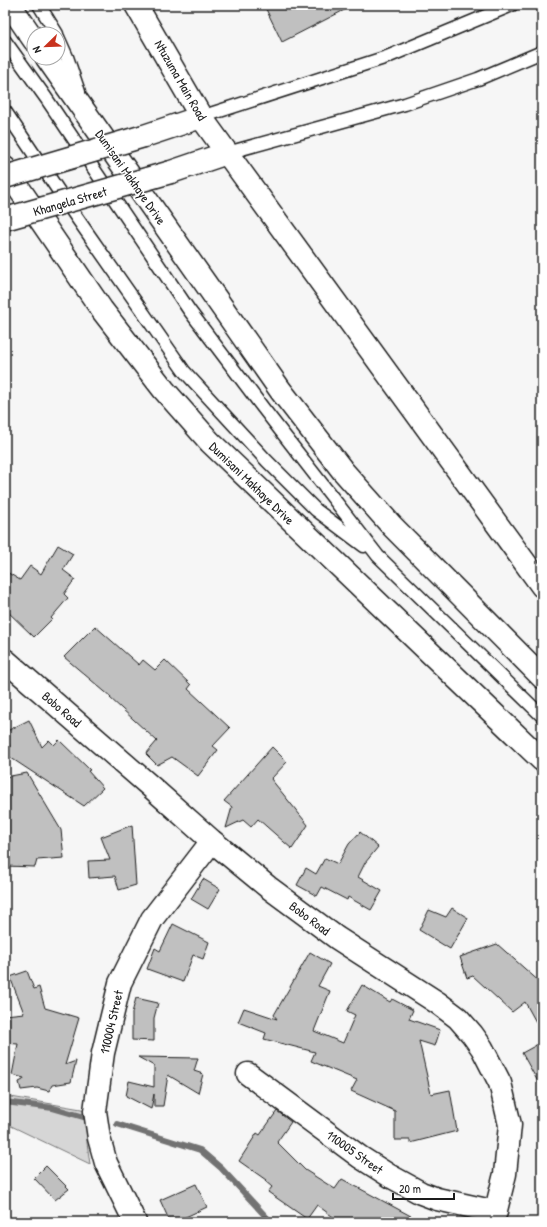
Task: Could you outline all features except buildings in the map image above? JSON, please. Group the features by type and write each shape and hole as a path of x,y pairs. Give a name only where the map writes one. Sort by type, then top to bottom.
{"main road":[{"path":"10,5 26,28"},
{"name":"Ntuzuma Main Road","path":"136,5 201,117 542,586"},
{"name":"Dumisani Makhaye Drive","path":"53,66 282,391 343,471 392,526 542,677"},
{"path":"5,177 144,136 201,117"},
{"name":"Khangela Street","path":"5,219 171,172 227,153"},
{"name":"Dumisani Makhaye Drive","path":"5,168 102,310 164,390 210,442 542,760"},
{"name":"Bobo Road","path":"5,660 212,841 268,887 337,938 458,1018 482,1048 500,1083 510,1125 505,1174 494,1217"},
{"name":"110004 Street","path":"135,1222 106,1163 99,1138 95,1111 103,1053 120,983 152,919 212,841"},
{"name":"110005 Street","path":"248,1074 360,1157 390,1176 421,1193 494,1217"}],"lane":[{"path":"39,5 52,26"},
{"path":"201,117 387,57 512,5"},
{"path":"5,41 46,98 189,310 378,556 496,674 542,716"},
{"path":"227,153 405,104 478,79 542,52"},
{"path":"66,55 84,111"},
{"path":"5,111 70,208 184,371 267,462 316,510 378,556"}],"shaded area":[{"path":"5,1096 87,1110 87,1143 90,1164 5,1123"}],"waterway":[{"path":"5,1102 53,1108 84,1117"},
{"path":"117,1124 200,1150 221,1168 271,1222"}]}
